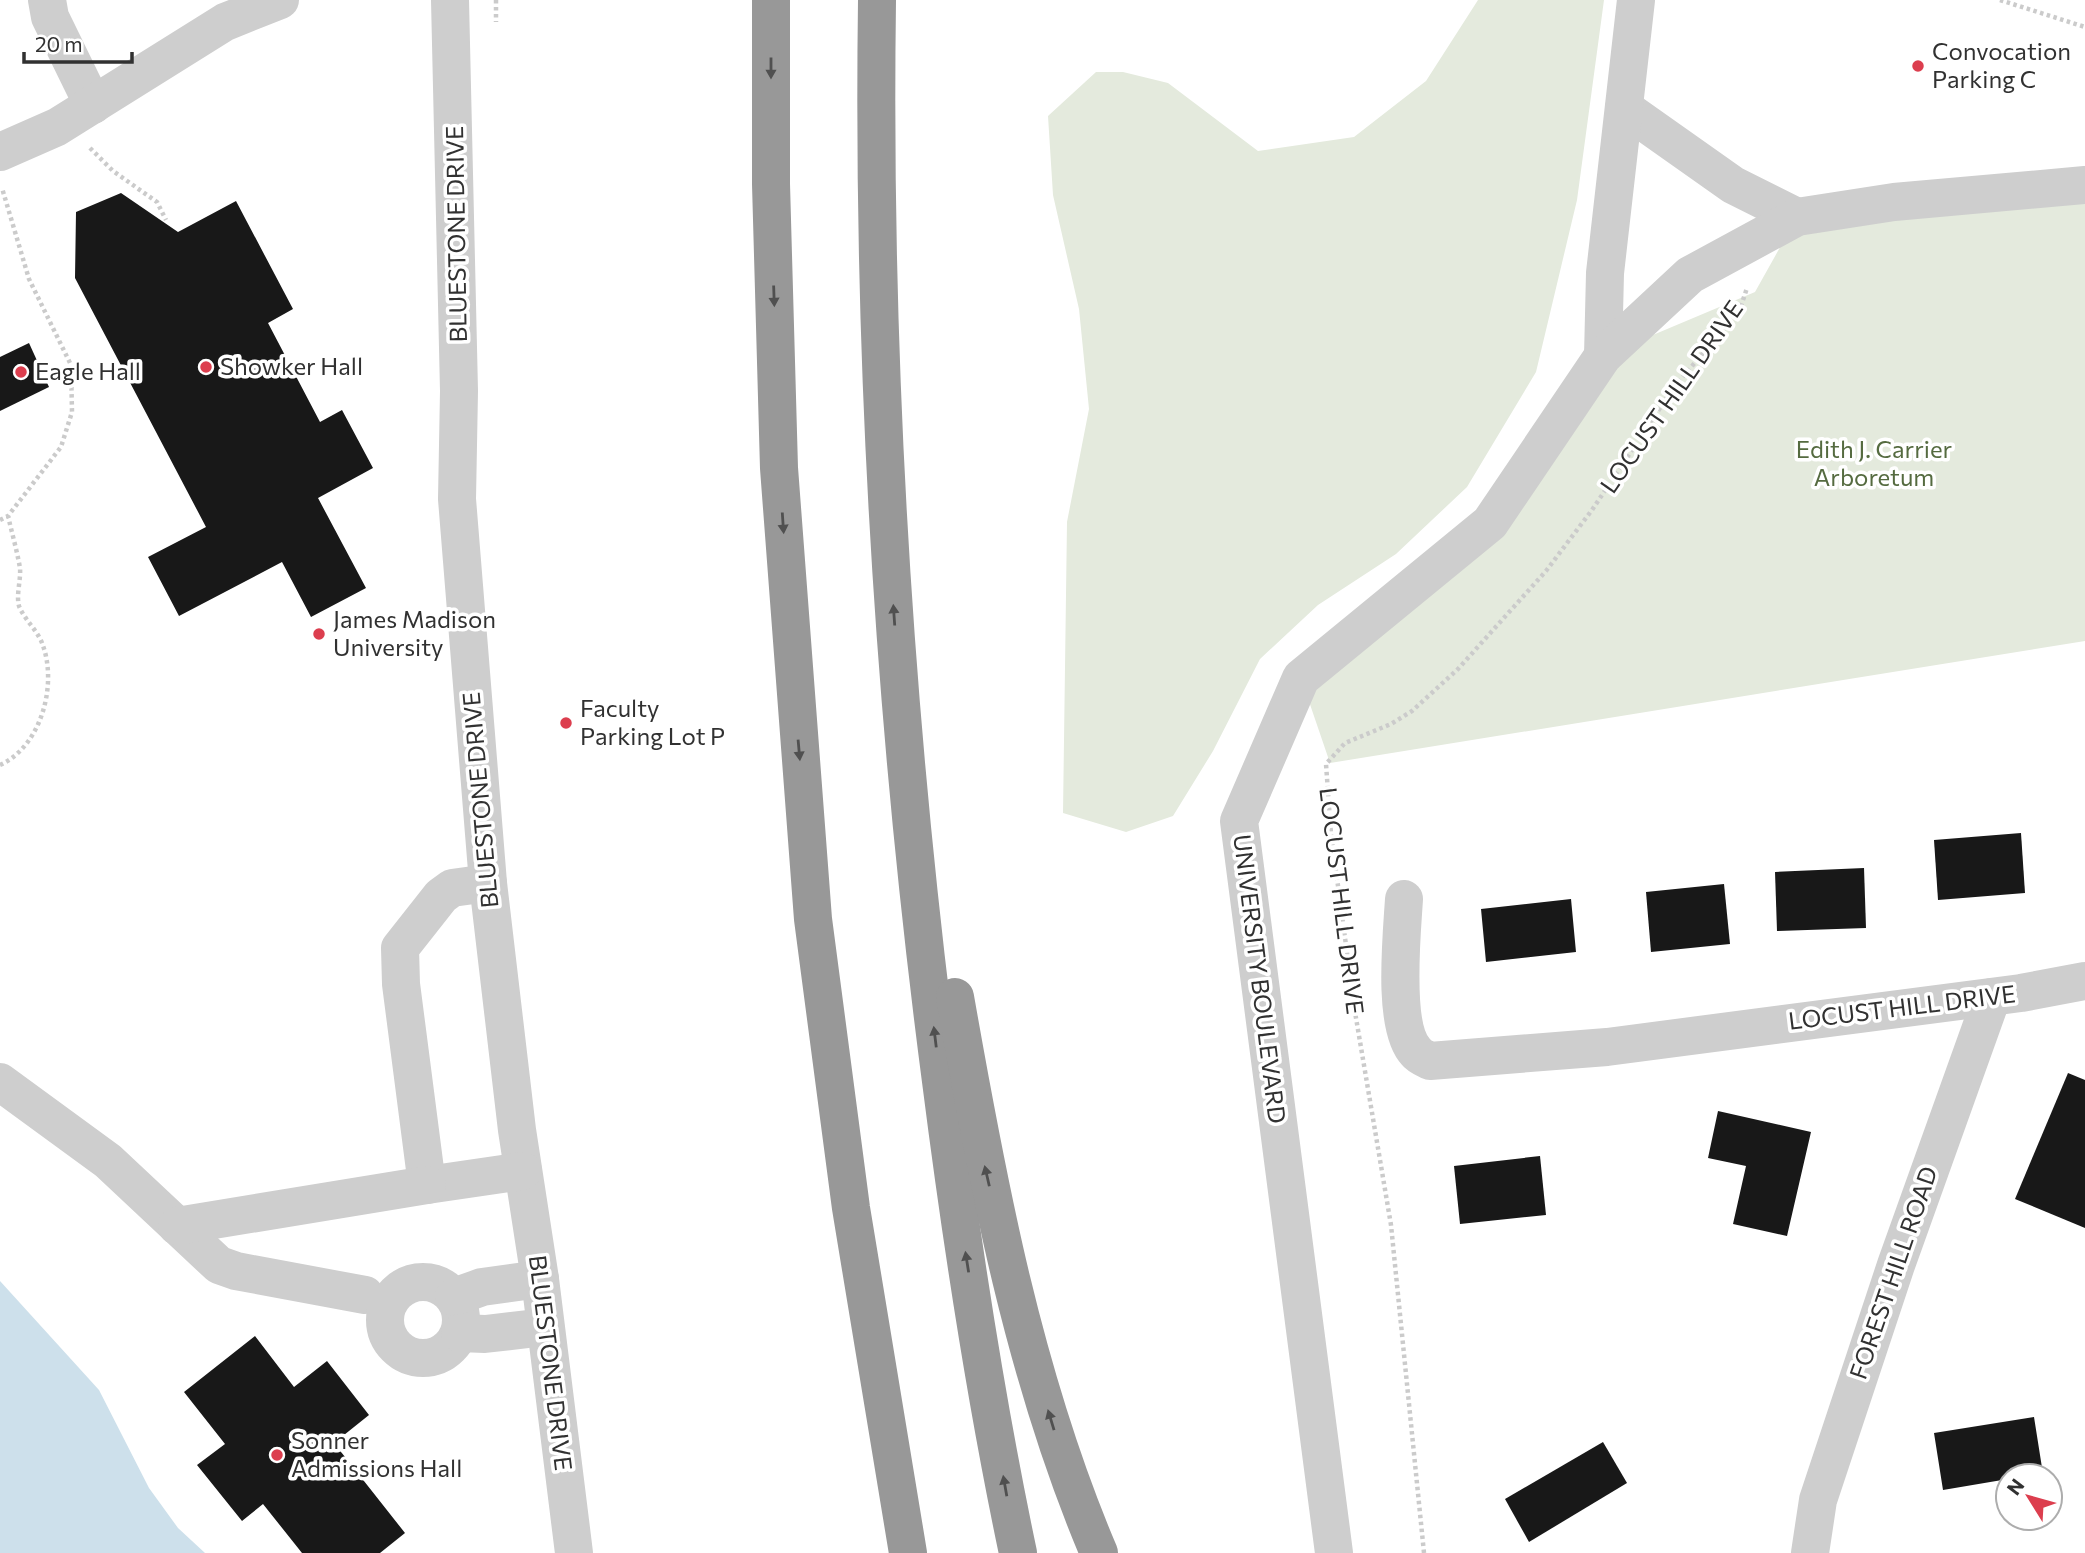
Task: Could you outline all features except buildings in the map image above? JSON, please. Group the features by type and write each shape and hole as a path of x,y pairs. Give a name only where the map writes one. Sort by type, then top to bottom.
{"highway":[{"path":"771,0 771,184 780,482 813,919 895,1553"},
{"path":"877,0 880,335 897,671 921,932 952,1165 1018,1553"},
{"path":"897,671 983,1158 1017,1304 1041,1384 1099,1553"},
{"path":"851,1208 908,1553"}],"street":[{"path":"47,0 50,17 93,105"},
{"path":"1,170 57,127 205,33 279,0"},
{"name":"BLUESTONE DRIVE","path":"450,0 459,363 457,499 488,883 574,1553"},
{"path":"1603,356 1605,273 1636,0"},
{"path":"1624,108 1733,185 1797,217"},
{"name":"UNIVERSITY BOULEVARD","path":"1334,1553 1238,821 1301,678 1490,523 1603,356 1690,275 1797,217 1894,202 2085,185"},
{"path":"427,1185 401,984 400,948 424,916 452,888 488,883"},
{"name":"LOCUST HILL DRIVE","path":"1404,899 1401,1003 1415,1052 1430,1061 1607,1047 1992,997 2085,981"},
{"name":"FOREST HILL ROAD","path":"1810,1553 1812,1525 1822,1487 1896,1265 1992,997"},
{"path":"0,1082 108,1161 205,1255 236,1271 365,1296"},
{"path":"177,1226 523,1171"},
{"path":"540,1279 482,1287 457,1315 485,1334 545,1327"}],"path":[{"path":"496,0 496,23"},
{"path":"2000,0 2085,27"},
{"path":"89,147 113,171 158,202 166,220"},
{"path":"0,520 8,516 61,447 72,412 71,365 29,279 1,170"},
{"name":"LOCUST HILL DRIVE","path":"1424,1553 1391,1226 1355,1012 1331,834 1326,764 1345,743 1391,724 1412,711 1458,669 1546,571 1592,510 1674,387 1741,306 1747,288 1743,261 1737,248"},
{"path":"0,765 23,746 40,719 49,691 49,666 42,643 19,606 20,570 8,516"}],"green space":[{"path":"1478,0 1604,0 1577,200 1536,372 1467,487 1396,554 1318,605 1260,659 1213,751 1173,816 1126,832 1063,813 1067,522 1089,409 1079,309 1053,195 1048,116 1096,72 1123,72 1168,83 1258,151 1354,137 1426,81"},
{"name":"Edith J. Carrier Arboretum","path":"2085,185 2085,641 1330,763 1301,678 1489,523 1603,356 1755,292 1797,217"}],"water":[{"path":"0,1281 99,1390 149,1488 178,1528 205,1553 0,1553"}],"place":[{"name":"Convocation Parking C","path":"1918,66"},
{"name":"Showker Hall","path":"206,367"},
{"name":"Eagle Hall","path":"21,372"},
{"name":"James Madison University","path":"319,634"},
{"name":"Faculty Parking Lot P","path":"566,723"},
{"name":"Sonner Admissions Hall","path":"277,1455"}]}
